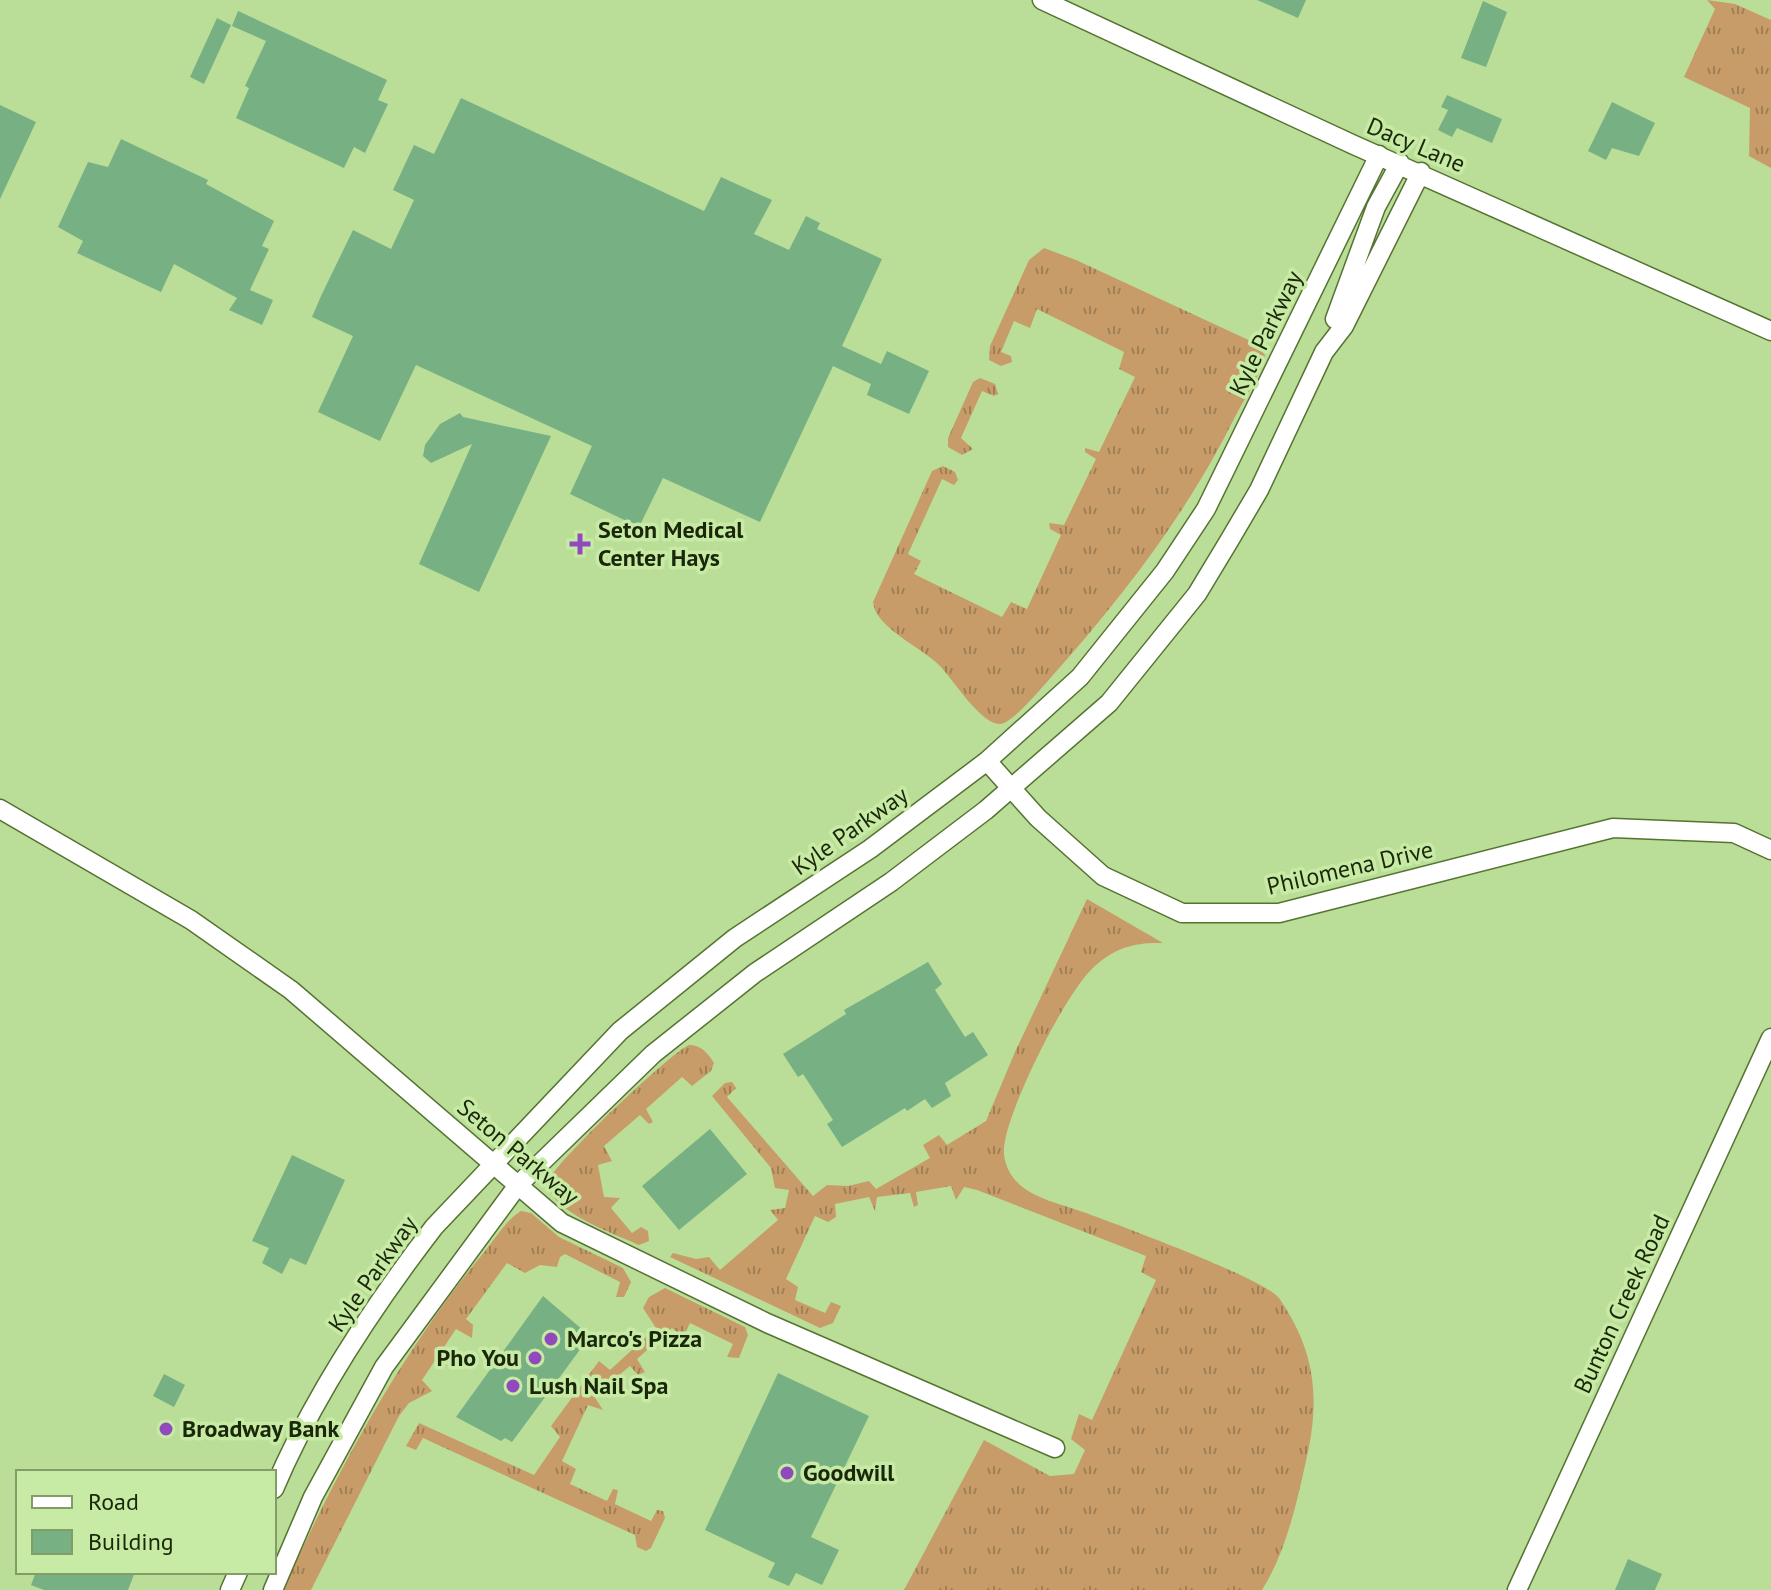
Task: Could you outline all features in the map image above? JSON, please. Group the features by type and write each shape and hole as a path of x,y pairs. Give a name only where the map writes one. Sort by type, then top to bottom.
{"street":[{"name":"Dacy Lane","path":"1042,0 1771,331"},
{"name":"Kyle Parkway","path":"276,1485 360,1333 434,1227 620,1031 735,938 870,849 987,761 1080,677 1165,571 1206,509 1379,155"},
{"path":"273,1590 313,1497 384,1367 518,1185 584,1119 682,1031 755,973 891,882 1012,790 1109,703 1197,594 1259,490 1324,352 1385,185 1400,163"},
{"path":"1324,352 1344,326 1421,172"},
{"name":"Philomena Drive","path":"987,761 1012,790 1103,876 1182,913 1279,913 1613,828 1734,833 1771,850"},
{"name":"Seton Parkway","path":"0,809 191,920 291,990 562,1223 767,1323 1055,1448"},
{"name":"Bunton Creek Road","path":"1517,1590 1771,1038"}],"green space":[{"path":"1707,0 1735,4 1771,20 1771,168 1749,156 1750,108 1684,77 1715,9"},
{"path":"1044,248 1255,343 1265,355 1217,451 1154,551 1043,686 1021,710 1001,724 985,718 941,667 890,629 873,602 932,471 943,466 955,472 958,480 954,485 942,479 908,554 921,561 914,574 1002,617 1011,602 1027,609 1061,535 1050,529 1049,523 1064,525 1096,459 1085,452 1085,448 1099,452 1135,377 1119,369 1124,352 1037,309 1030,328 1014,321 1001,352 1011,356 1012,362 1001,366 989,360 990,346 1029,260"},
{"path":"980,378 995,384 998,394 994,396 982,391 961,438 973,449 962,455 948,447 948,438 973,382"},
{"path":"1087,899 1163,943 1144,943 1119,950 1096,965 1084,978 1056,1022 1018,1100 1005,1141 1006,1163 1019,1184 1036,1195 1220,1266 1268,1289 1279,1298 1306,1351 1313,1387 1312,1426 1297,1502 1279,1557 1262,1590 904,1590 984,1440 1050,1476 1074,1474 1085,1450 1071,1439 1079,1414 1092,1420 1156,1280 1141,1272 1146,1256 977,1190 964,1187 956,1200 951,1186 916,1192 918,1205 914,1207 910,1193 877,1197 875,1211 869,1197 835,1204 836,1217 828,1222 815,1216 786,1279 798,1287 795,1300 825,1313 831,1302 841,1306 833,1323 820,1328 670,1257 673,1253 696,1259 709,1257 720,1270 778,1220 770,1210 785,1208 789,1190 775,1188 771,1168 712,1096 725,1083 732,1082 736,1088 727,1097 813,1196 827,1185 848,1186 869,1181 876,1189 930,1158 923,1145 939,1135 947,1145 986,1121"},
{"path":"689,1045 701,1048 709,1056 714,1063 711,1071 692,1086 682,1077 646,1109 653,1122 649,1124 640,1115 604,1146 612,1161 598,1165 604,1197 620,1198 611,1208 632,1233 641,1227 648,1231 649,1241 639,1245 572,1212 551,1194 547,1183 569,1155 613,1110"},
{"path":"521,1211 531,1213 559,1237 623,1268 631,1282 624,1297 616,1297 620,1282 565,1254 560,1257 557,1267 540,1265 525,1273 507,1263 466,1319 473,1325 472,1338 456,1329 422,1380 432,1391 409,1403 399,1416 311,1590 283,1590 348,1457 398,1371 454,1290 506,1224"},
{"path":"665,1288 745,1327 748,1335 739,1358 727,1357 733,1344 690,1323 683,1337 672,1328 637,1359 645,1372 638,1375 630,1366 594,1396 603,1410 588,1405 562,1461 576,1469 570,1484 607,1501 613,1489 618,1490 615,1504 651,1521 657,1510 663,1511 665,1518 651,1548 646,1551 637,1547 635,1535 423,1438 416,1450 406,1446 419,1423 534,1475 560,1437 551,1426 599,1361 610,1370 656,1328 643,1308 649,1297"}],"building":[{"path":"1257,0 1306,0 1298,18"},
{"path":"1483,1 1507,12 1486,67 1461,58"},
{"path":"238,11 387,80 378,100 388,104 365,153 354,147 344,168 236,118 249,88 245,86 266,41 232,26"},
{"path":"217,18 231,25 204,84 190,77"},
{"path":"1447,95 1502,119 1492,143 1457,128 1452,137 1438,130 1448,110 1441,107"},
{"name":"Seton Medical Center Hays","path":"461,98 704,211 721,177 772,200 754,234 789,250 806,216 820,223 817,229 882,259 842,346 881,364 887,351 929,371 909,414 867,395 871,384 833,366 760,522 663,478 639,527 570,494 592,446 416,365 380,441 318,412 353,336 312,317 321,296 353,230 391,249 414,200 393,190 414,145 434,154"},
{"path":"1612,102 1655,123 1639,156 1612,148 1606,160 1588,151"},
{"path":"0,105 36,122 0,199"},
{"path":"121,139 208,180 206,184 274,221 262,246 269,249 250,290 273,300 262,325 229,310 237,298 174,264 161,292 77,253 83,241 58,227 88,162 108,167"},
{"path":"460,413 463,417 551,436 479,592 419,564 472,444 431,463 423,456 425,445 440,424"},
{"path":"928,962 942,984 935,990 965,1037 973,1032 988,1055 945,1083 951,1096 932,1108 925,1099 842,1147 827,1124 833,1120 803,1074 798,1077 783,1054 846,1014 844,1010"},
{"path":"710,1129 747,1174 679,1230 642,1186"},
{"path":"292,1155 345,1180 306,1265 290,1258 282,1274 262,1263 269,1248 252,1241"},
{"path":"543,1296 590,1336 512,1442 505,1438 501,1441 456,1417"},
{"name":"Goodwill","path":"778,1373 869,1416 811,1537 839,1550 822,1585 796,1573 789,1586 768,1577 775,1563 705,1530"},
{"path":"164,1374 185,1385 174,1407 153,1396"},
{"path":"1628,1559 1662,1574 1655,1590 1615,1590"},
{"path":"35,1574 134,1574 128,1590 44,1590 31,1585"}],"place":[{"name":"Seton Medical Center Hays","path":"580,544"},
{"name":"Marco's Pizza","path":"551,1339"},
{"name":"Pho You","path":"535,1358"},
{"name":"Lush Nail Spa","path":"513,1386"},
{"name":"Broadway Bank","path":"166,1429"},
{"name":"Goodwill","path":"787,1473"}]}
